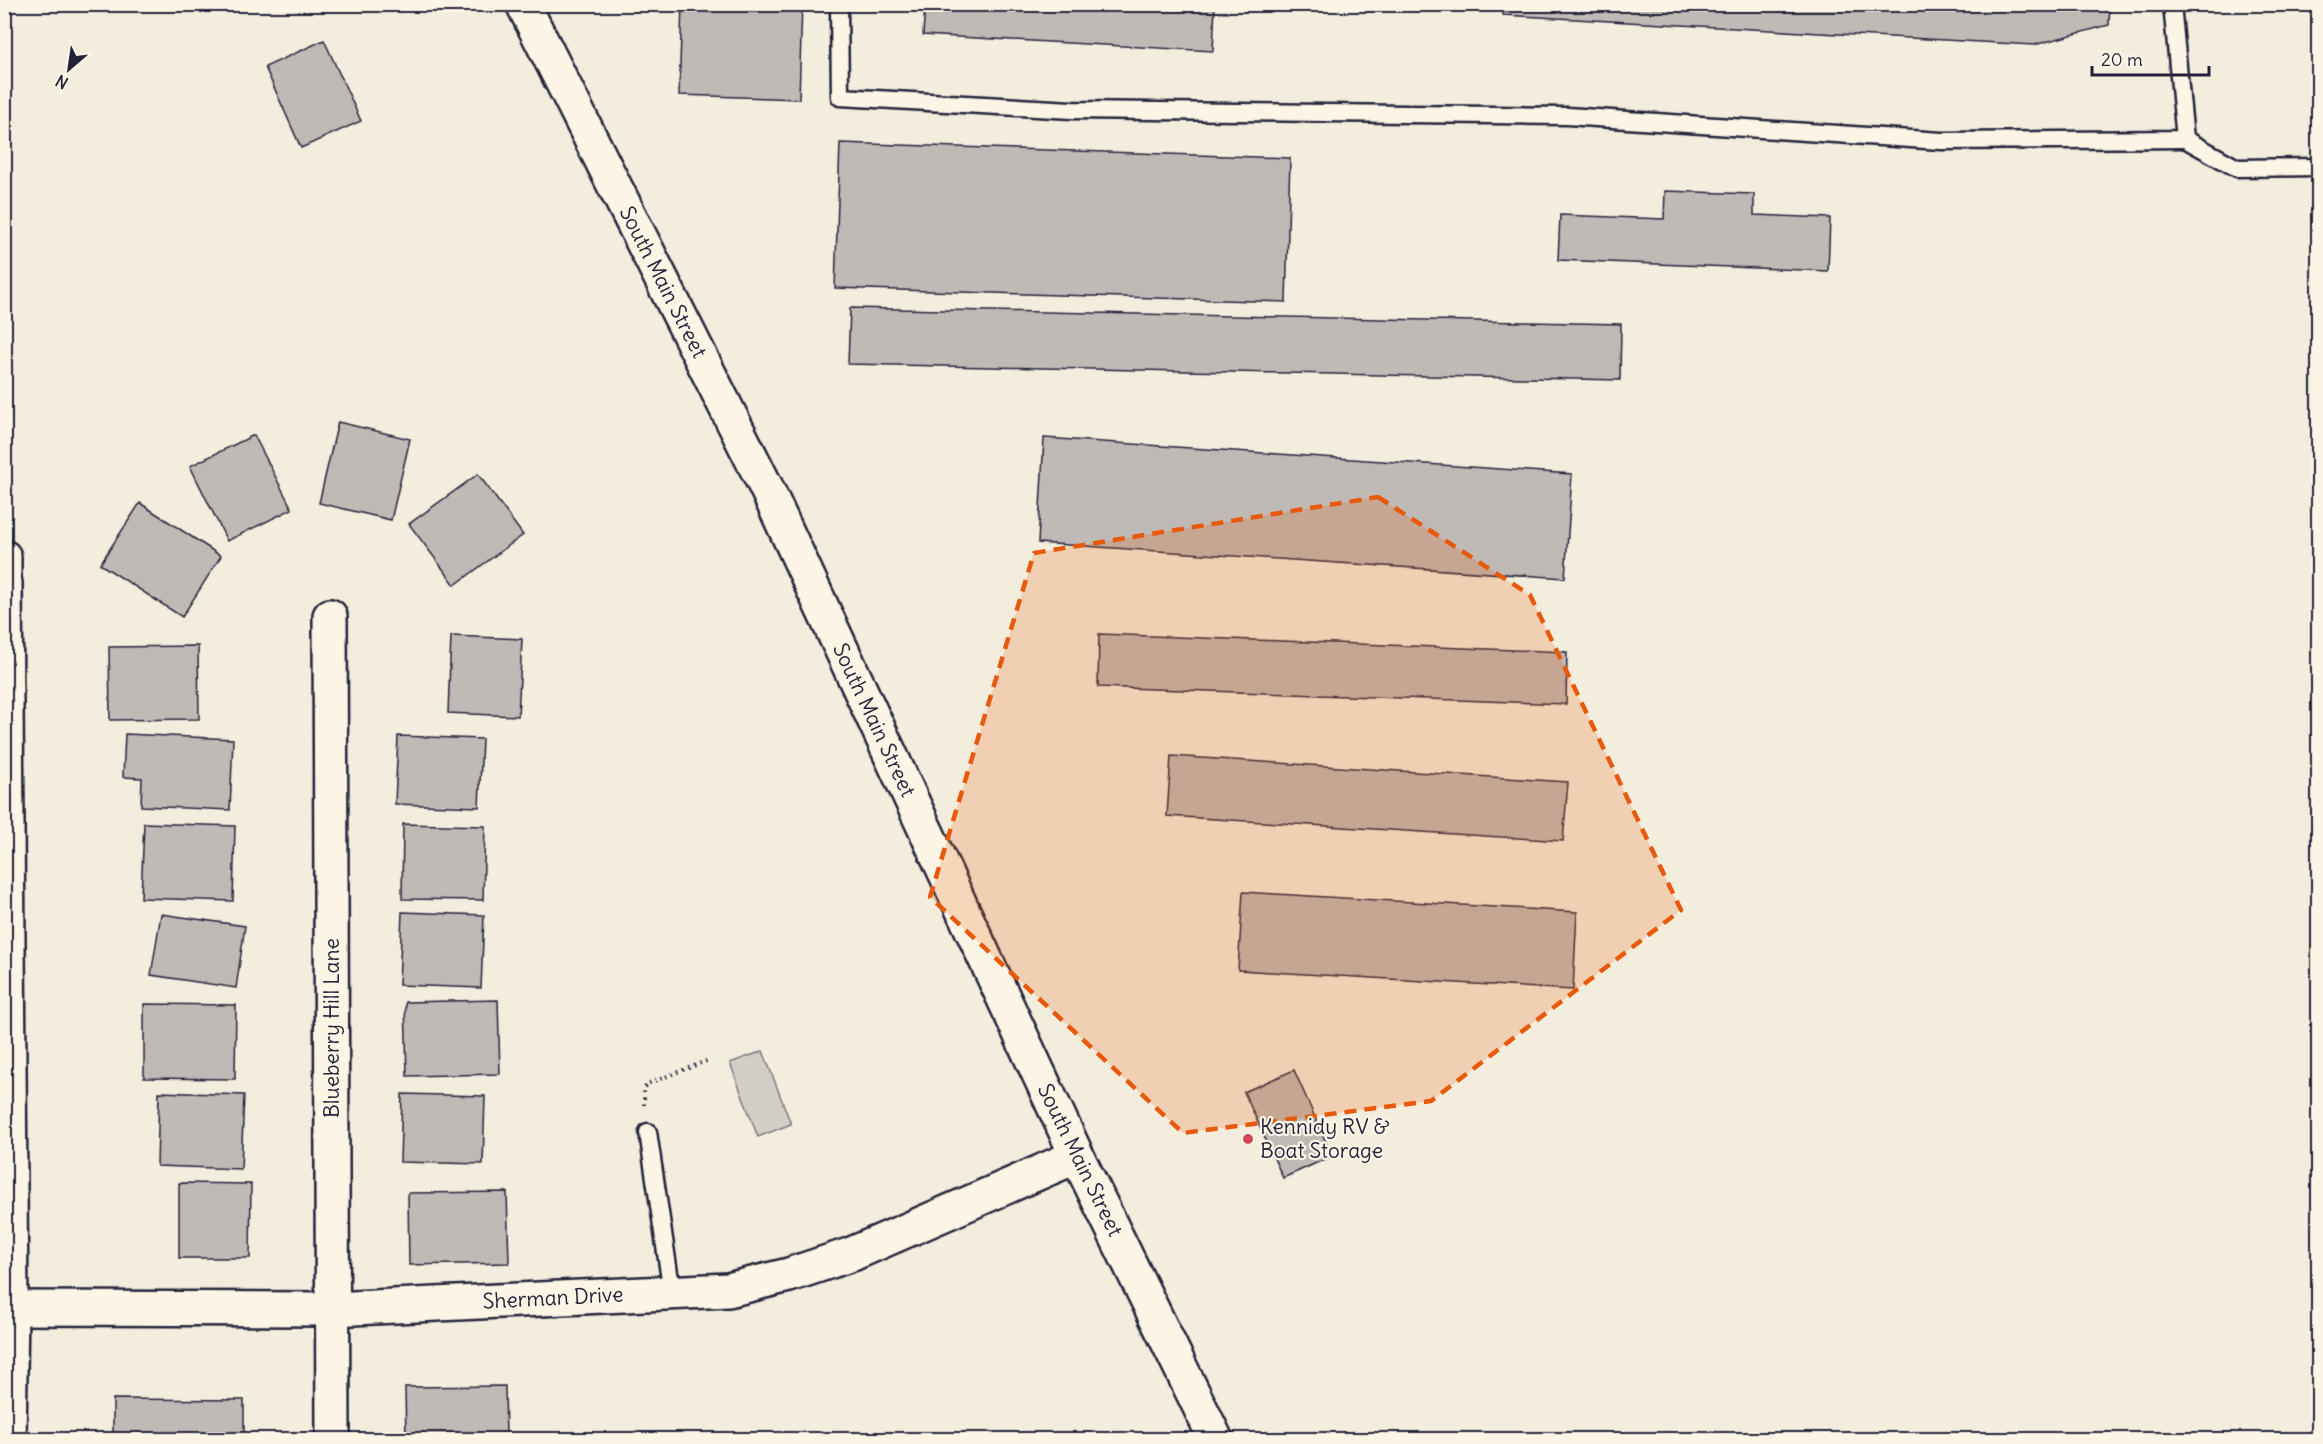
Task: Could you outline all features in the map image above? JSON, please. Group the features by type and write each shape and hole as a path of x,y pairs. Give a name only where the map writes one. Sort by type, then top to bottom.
{"street":[{"name":"South Main Street","path":"523,4 766,487 1077,1156 1216,1440"},
{"path":"4,557 9,1440"},
{"name":"Blueberry Hill Lane","path":"330,616 333,1440"},
{"name":"Sherman Drive","path":"8,1308 332,1309 728,1290 852,1254 1077,1156"}],"lane":[{"path":"839,4 840,97 1072,110 1567,116 1941,141 2185,139 2237,168 2319,167"},
{"path":"2172,4 2185,139"},
{"path":"648,1132 672,1293"}],"path":[{"path":"648,1132 645,1087 651,1081 709,1060"}],"highlighted area":[{"path":"1378,497 1530,595 1681,910 1431,1101 1183,1133 930,897 1034,553"}],"shaded area":[{"path":"763,1051 791,1124 758,1137 730,1063"}],"building":[{"path":"682,4 802,4 799,99 679,95"},
{"path":"925,4 1215,4 1213,51 923,35"},
{"path":"1503,4 2110,4 2109,25 2034,45 1503,15"},
{"path":"324,40 361,121 301,148 265,67"},
{"path":"840,143 1290,158 1286,302 835,288"},
{"path":"1665,191 1754,194 1754,215 1830,218 1828,271 1558,260 1560,215 1664,219"},
{"path":"850,308 1621,324 1620,380 848,364"},
{"path":"338,422 410,439 391,520 319,503"},
{"path":"254,435 292,509 227,541 190,466"},
{"path":"1044,438 1572,474 1565,578 1038,543"},
{"path":"478,474 523,535 455,585 409,524"},
{"path":"140,503 221,556 182,617 100,564"},
{"path":"1099,634 1567,652 1566,704 1098,687"},
{"path":"451,636 522,639 518,716 448,713"},
{"path":"198,646 199,719 110,720 109,647"},
{"path":"125,734 233,739 230,810 141,806 142,778 123,777"},
{"path":"398,736 482,739 479,807 395,804"},
{"path":"1171,756 1568,782 1563,841 1167,816"},
{"path":"144,823 235,826 233,901 141,898"},
{"path":"403,824 485,826 483,900 402,899"},
{"path":"1243,892 1577,912 1573,990 1238,970"},
{"path":"402,912 484,915 481,988 399,985"},
{"path":"161,914 245,926 236,988 151,975"},
{"path":"498,1000 500,1074 407,1076 405,1002"},
{"path":"144,1004 236,1005 235,1079 144,1078"},
{"path":"1294,1070 1332,1156 1283,1178 1244,1092"},
{"path":"159,1092 244,1095 241,1169 157,1166"},
{"path":"402,1094 485,1096 483,1164 400,1162"},
{"path":"179,1183 251,1184 250,1258 179,1258"},
{"path":"507,1192 509,1263 409,1265 408,1193"},
{"path":"505,1386 506,1440 406,1440 405,1387"},
{"path":"113,1399 244,1400 244,1440 113,1440"}],"place":[{"name":"Kennidy RV & Boat Storage","path":"1248,1139"}]}
